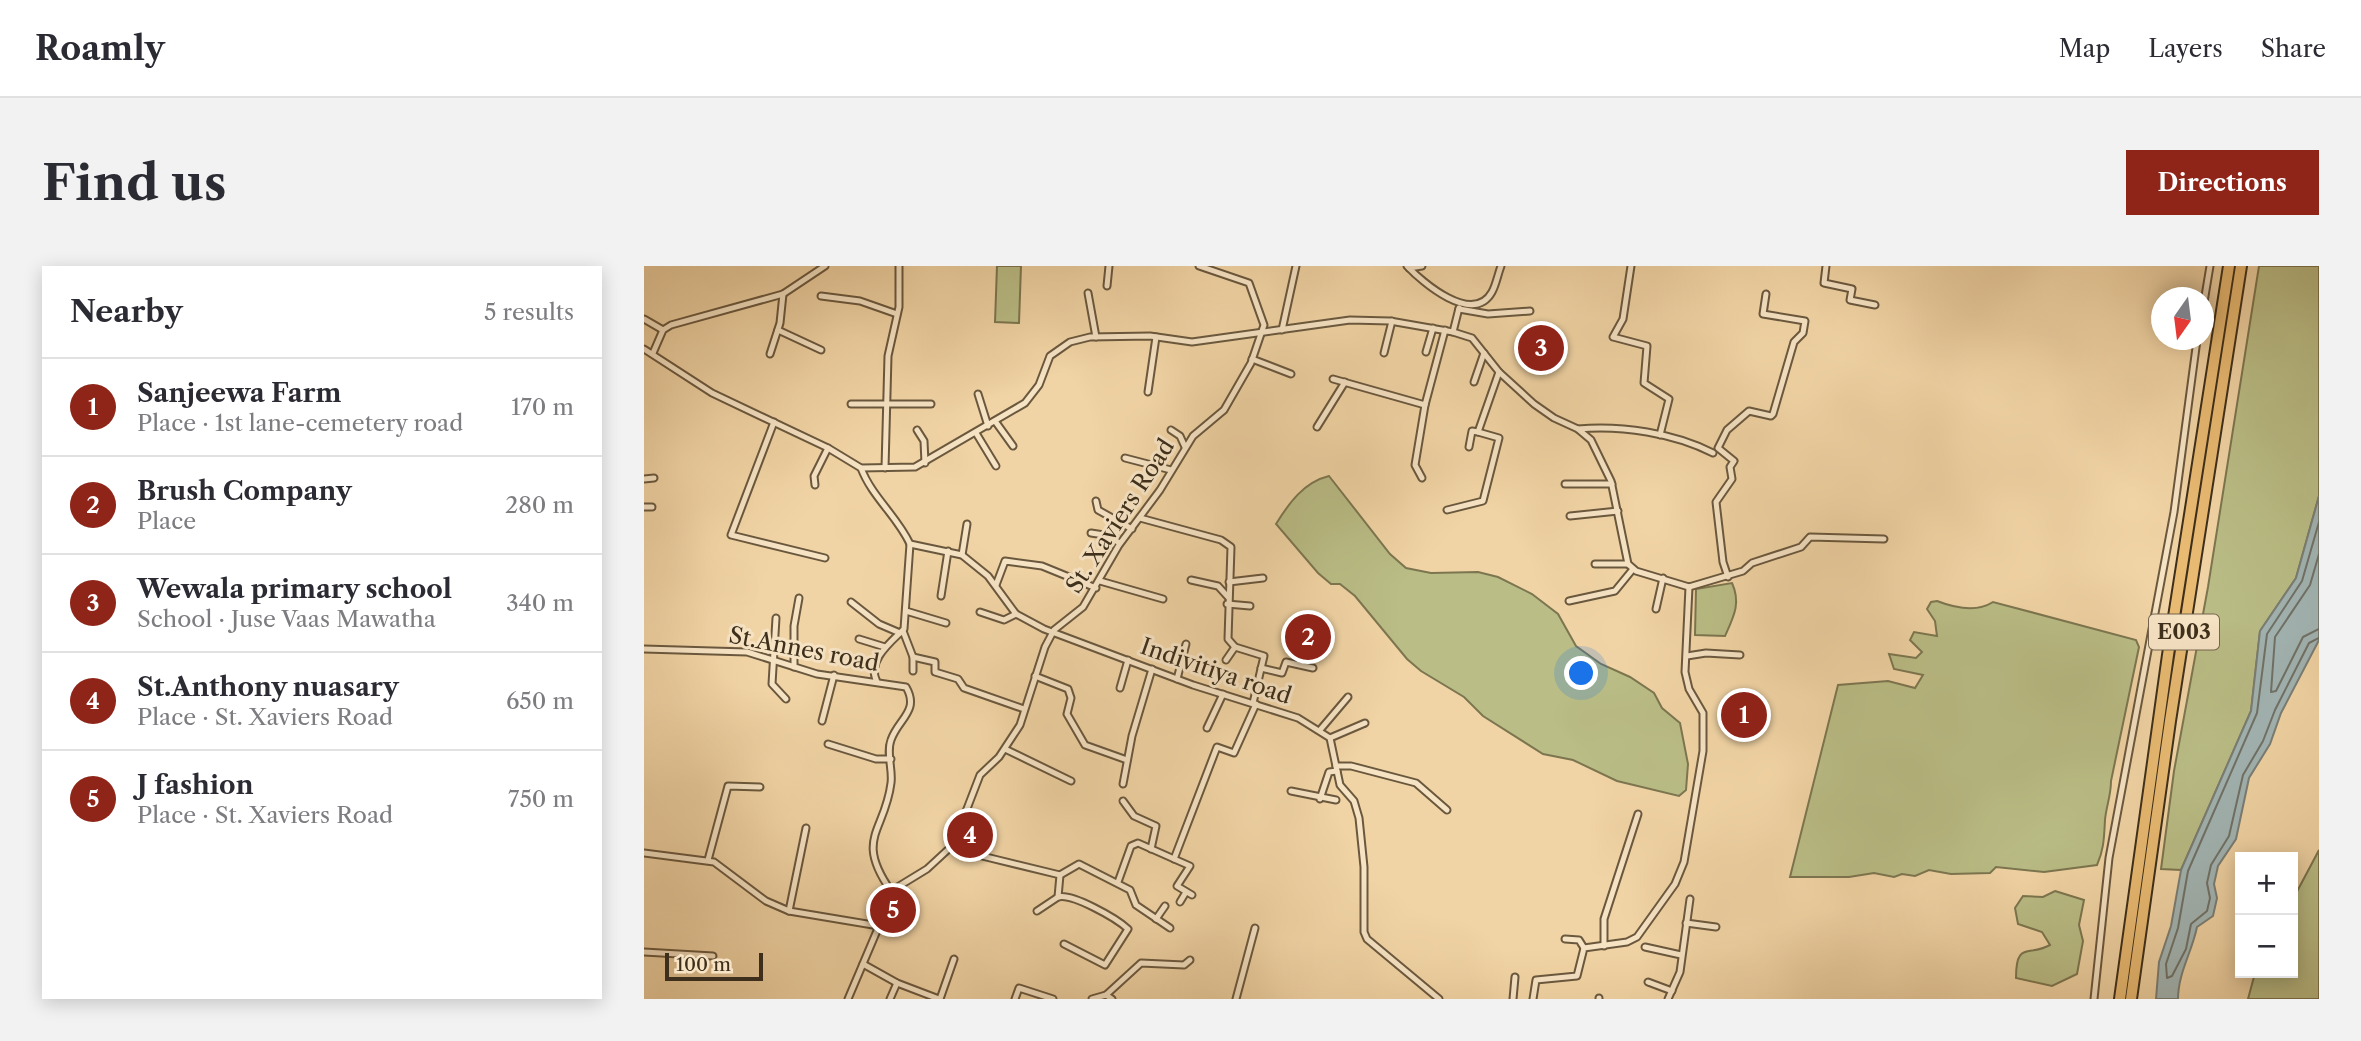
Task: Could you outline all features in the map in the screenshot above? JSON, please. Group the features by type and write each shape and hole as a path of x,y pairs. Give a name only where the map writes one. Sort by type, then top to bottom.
{"highway":[{"name":"E003","path":"2120,999 2166,668 2229,266"},
{"name":"E003","path":"2131,999 2169,722 2241,266"}],"street":[{"path":"653,353 663,330 679,322 783,295 825,266"},
{"path":"885,468 884,405 888,356 897,314 899,266"},
{"path":"1107,286 1109,266"},
{"path":"1199,266 1249,283 1264,325 1261,333"},
{"path":"1282,330 1296,266"},
{"path":"1408,267 1422,266"},
{"path":"1460,306 1486,298 1491,293 1501,266"},
{"path":"1631,266 1623,319 1613,337 1647,346 1644,383 1669,399 1660,435"},
{"path":"1826,266 1824,282 1852,289 1850,300 1875,305"},
{"path":"2206,287 2210,266"},
{"path":"1408,267 1437,295 1460,306 1488,314 1530,311"},
{"path":"1088,293 1096,337"},
{"path":"1727,577 1716,502 1732,479 1730,467 1734,460 1718,448 1727,430 1749,411 1771,416 1773,414 1794,342 1804,332 1805,321 1763,314 1766,294"},
{"path":"770,354 778,330 783,295"},
{"path":"821,296 860,301 897,314"},
{"path":"1453,332 1460,306"},
{"path":"644,319 663,330"},
{"path":"644,349 712,393 828,448 861,468 915,467 988,426 1032,396 1049,356 1070,342 1096,337 1156,337 1192,342 1350,320 1392,321 1445,330 1472,338 1499,372 1534,404 1554,418 1578,429 1600,453 1612,484 1628,564 1633,569 1689,587 1743,571 1752,563 1801,547 1810,537 1884,539"},
{"path":"1384,353 1392,321"},
{"path":"1426,352 1433,328"},
{"path":"778,330 821,351"},
{"path":"1422,478 1415,465 1425,405 1445,330"},
{"name":"St. Xaviers Road","path":"891,891 928,869 953,845 980,775 1005,749 1020,725 1035,676 1053,633 1083,607 1121,544 1193,436 1224,410 1252,359 1261,333"},
{"path":"1148,392 1156,337"},
{"path":"2094,999 2109,859 2174,512 2196,350"},
{"path":"1474,382 1483,352"},
{"path":"1252,359 1290,374"},
{"path":"1478,432 1499,372"},
{"path":"1334,379 1425,405"},
{"path":"1317,427 1345,382"},
{"path":"978,394 988,426"},
{"path":"851,404 931,404"},
{"path":"995,421 1013,446"},
{"path":"774,422 731,535 825,558"},
{"path":"1578,429 1598,428 1660,435 1693,443 1713,453"},
{"path":"917,430 924,441 925,463"},
{"path":"1171,430 1180,436 1185,447"},
{"path":"1447,510 1483,501 1499,438 1472,431 1469,447"},
{"path":"976,433 996,466"},
{"path":"815,485 814,476 828,448"},
{"path":"1125,457 1171,470"},
{"path":"861,468 871,488 903,528 910,544 902,632 913,657 913,671"},
{"path":"644,479 654,478"},
{"path":"1565,484 1612,484"},
{"path":"1096,501 1098,510 1132,529"},
{"path":"644,507 652,507"},
{"path":"1570,516 1618,511"},
{"path":"1140,519 1221,540 1231,547 1227,604 1228,639 1235,648 1264,656 1255,703 1234,753 1217,747 1174,859"},
{"path":"962,555 967,524"},
{"path":"1091,533 1104,535 1121,544"},
{"name":"Indivitiya road","path":"910,544 962,555 996,584 1016,614 1053,633 1177,680 1298,718 1330,738"},
{"path":"941,596 948,551"},
{"path":"996,584 1005,561 1042,566 1096,588"},
{"path":"1595,564 1628,564"},
{"path":"1569,601 1615,591 1633,569"},
{"path":"1229,582 1263,578"},
{"path":"1656,609 1663,578"},
{"path":"1191,580 1218,586 1228,597"},
{"path":"1100,581 1163,599"},
{"path":"1584,948 1627,942 1643,930 1675,884 1684,862 1703,751 1703,713 1689,689 1685,672 1689,587"},
{"path":"794,667 794,626 799,598"},
{"path":"851,603 879,624 902,632"},
{"path":"1227,604 1250,606"},
{"path":"906,611 946,622"},
{"path":"980,612 1004,620 1016,614"},
{"path":"776,618 772,684 786,699"},
{"path":"877,682 875,666 885,647 902,632"},
{"path":"859,639 885,647"},
{"path":"1177,680 1186,644"},
{"path":"1226,660 1235,648"},
{"name":"St.Annes road","path":"644,649 747,652 794,667 906,687 911,697 909,713 890,740 888,799 873,838 875,863 891,891"},
{"path":"1686,656 1706,653 1740,655"},
{"path":"913,657 935,662 935,672 958,679 964,688 1024,709"},
{"path":"1120,688 1128,660"},
{"path":"1261,668 1282,673 1286,662 1313,668"},
{"path":"1123,784 1152,669"},
{"path":"822,721 834,675"},
{"path":"1035,676 1068,689 1071,698 1067,714 1085,744 1127,760"},
{"path":"1207,728 1223,694"},
{"path":"1320,730 1348,697"},
{"path":"1365,723 1330,738 1340,785 1354,801 1359,818 1364,867 1364,932 1367,939 1439,999"},
{"path":"828,744 876,759 891,759"},
{"path":"1005,749 1071,781"},
{"path":"1320,799 1329,772 1351,766 1416,783 1447,810"},
{"path":"708,860 728,786 760,787"},
{"path":"1291,792 1336,800"},
{"path":"1123,801 1134,816 1156,826 1151,849"},
{"path":"1604,946 1604,919 1638,814"},
{"path":"789,911 806,828"},
{"path":"1118,882 1134,843 1190,866 1177,886 1189,893 1180,902"},
{"path":"953,845 982,856 1060,875 1079,864 1130,890 1136,905 1170,928"},
{"path":"644,853 708,860 766,901 789,911 879,926"},
{"path":"1058,897 1060,875"},
{"path":"848,999 891,891"},
{"path":"1037,911 1065,895 1128,929 1105,965 1064,944"},
{"path":"1668,999 1680,972 1690,899"},
{"path":"1156,919 1165,905"},
{"path":"1686,923 1716,927"},
{"path":"1236,999 1255,928"},
{"path":"1533,999 1536,980 1577,976 1584,948 1579,940 1565,939"},
{"path":"1645,947 1681,955"},
{"path":"644,952 713,956"},
{"path":"863,964 897,983 939,999 954,959"},
{"path":"1092,999 1109,997 1142,963 1184,965 1190,960"},
{"path":"1513,999 1515,977"},
{"path":"1648,982 1672,991"},
{"path":"890,999 897,983"},
{"path":"1015,999 1019,988 1053,999"}],"green space":[{"path":"997,266 1021,266 1019,323 995,322"},
{"path":"2259,266 2319,266 2319,496 2296,578 2260,631 2251,711 2181,870 2161,869 2174,771 2208,587"},
{"path":"1329,476 1390,554 1406,568 1431,573 1478,572 1498,577 1532,594 1558,614 1576,646 1601,664 1630,677 1654,693 1662,708 1680,723 1688,764 1686,790 1679,796 1617,781 1573,760 1543,754 1483,716 1464,697 1421,671 1407,659 1355,596 1340,584 1331,584 1318,573 1276,524 1305,488"},
{"path":"1732,583 1736,603 1734,616 1725,636 1695,635 1696,589"},
{"path":"1931,602 1965,608 1980,607 1993,602 2136,640 2139,647 2111,781 2103,843 2097,865 2044,872 1996,867 1990,873 1951,874 1929,870 1915,876 1902,874 1894,877 1874,873 1849,877 1790,877 1838,685 1888,681 1915,688 1923,675 1894,669 1889,654 1916,658 1922,652 1910,640 1914,632 1937,636 1935,621 1927,609"},
{"path":"2319,850 2319,999 2248,999 2254,978 2298,978 2298,890"},
{"path":"2055,891 2084,900 2079,925 2083,941 2077,974 2052,986 2016,978 2021,954 2050,945 2042,932 2018,924 2015,908 2023,896 2043,897"}],"water":[{"path":"2319,496 2319,640 2281,713 2270,744 2249,778 2236,839 2218,866 2214,884 2217,898 2213,916 2197,927 2180,980 2178,999 2156,999 2159,962 2171,926 2181,870 2251,711 2260,631 2296,578"}],"place":[{"name":"Wewala primary school","path":"1541,348"},
{"name":"Brush Company","path":"1308,637"},
{"name":"Sanjeewa Farm","path":"1744,715"},
{"name":"St.Anthony nuasary","path":"970,835"},
{"name":"J fashion","path":"893,910"}]}
